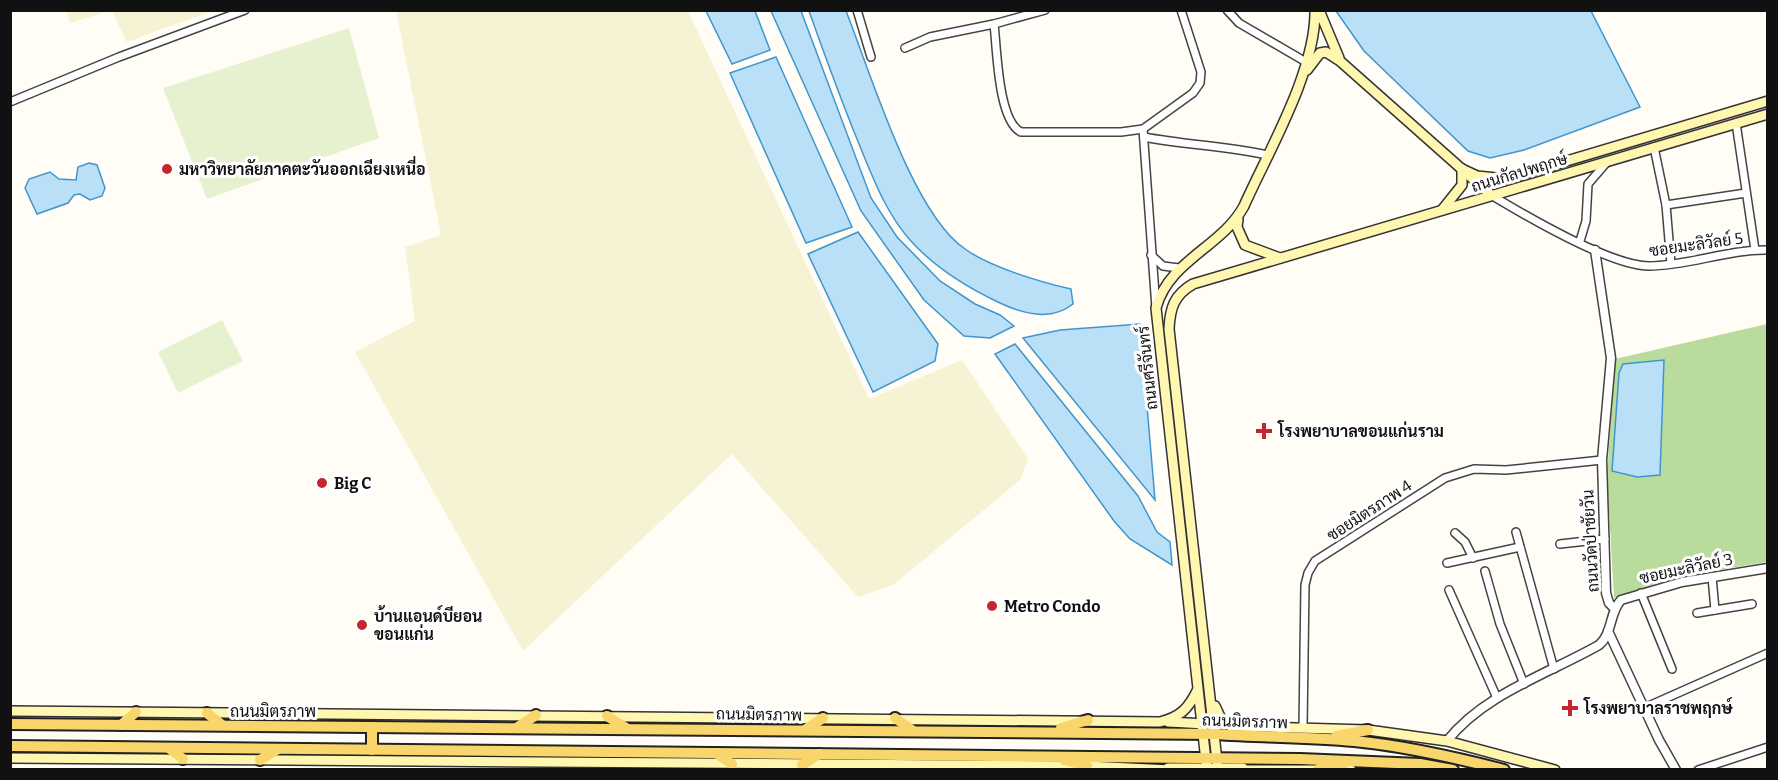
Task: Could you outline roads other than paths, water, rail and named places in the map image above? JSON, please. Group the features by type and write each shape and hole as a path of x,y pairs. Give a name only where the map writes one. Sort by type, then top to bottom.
{"main road":[{"name":"ถนนศรีจันทร์","path":"1209,729 1197,691 1156,308 1162,289 1179,268 1239,217 1304,74 1317,10"},
{"path":"1317,10 1340,61"},
{"path":"1304,74 1320,53 1326,52 1340,61 1491,195"},
{"name":"ถนนกัลปพฤกษ์","path":"1462,170 1477,176 1506,179 1767,101"},
{"name":"ถนนกัลปพฤกษ์","path":"1171,310 1181,291 1193,284 1767,114"},
{"path":"1442,210 1462,185 1462,170"},
{"path":"1239,217 1237,227 1245,245 1280,258"},
{"name":"ถนนศรีจันทร์","path":"1171,310 1169,329 1176,405 1211,692 1209,729 1212,765"},
{"path":"1160,722 1175,718 1185,711 1197,691"},
{"path":"1211,692 1217,713 1222,721 1231,726"},
{"name":"ถนนมิตรภาพ","path":"10,711 1160,722 1437,753 1503,770"},
{"path":"121,725 136,712"},
{"path":"207,713 222,725"},
{"path":"518,728 537,715"},
{"path":"607,716 626,728"},
{"path":"805,730 823,718"},
{"path":"895,718 912,730"},
{"path":"1043,733 1088,720"},
{"name":"ถนนมิตรภาพ","path":"10,724 912,730 1043,733 1209,729 1231,726 1303,726 1368,730 1447,741 1555,770"},
{"path":"372,726 372,750"},
{"path":"1321,739 1368,730"},
{"path":"10,746 1046,756 1212,765 1240,769 1351,770"},
{"path":"169,748 183,759"},
{"path":"260,760 278,749"},
{"path":"716,753 732,764"},
{"path":"802,765 819,754"},
{"path":"1046,756 1082,766"},
{"path":"10,758 260,760 456,766 732,764 1082,766 1169,769 1212,765 1365,761 1435,766 1453,770"},
{"path":"1319,769 1365,761"}],"street":[{"path":"10,102 119,57 245,10"},
{"path":"856,10 871,57"},
{"path":"904,48 930,37 994,24 1026,13 1045,10"},
{"path":"1143,133 1194,93 1200,83 1201,72 1181,10"},
{"path":"1227,10 1239,23 1306,62"},
{"path":"994,24 1005,110 1009,121 1021,132 1143,133 1206,148 1227,146 1267,155"},
{"path":"1736,123 1755,250"},
{"path":"1143,133 1156,308"},
{"path":"1654,147 1666,205 1671,264"},
{"path":"1580,241 1586,221 1588,184 1608,160"},
{"path":"1565,162 1568,173"},
{"path":"1513,208 1509,202 1515,188"},
{"path":"1666,205 1746,193"},
{"name":"ซอยมะลิวัลย์ 5","path":"1491,195 1595,250 1631,264 1671,264 1767,250"},
{"name":"ถนนวัดป่าชัยวัน","path":"1595,250 1611,358 1602,460 1606,593 1609,603 1614,608 1608,631"},
{"path":"1151,255 1162,266 1179,268"},
{"name":"ซอยมิตรภาพ 4","path":"1303,726 1305,585 1316,561 1445,477 1459,471 1506,470 1602,460"},
{"path":"1516,532 1554,669"},
{"path":"1455,533 1465,542 1473,558"},
{"path":"1560,544 1605,538"},
{"path":"1447,563 1520,547"},
{"name":"ซอยมะลิวัลย์ 3","path":"1614,608 1622,600 1641,593 1712,576 1767,568"},
{"path":"1485,571 1500,624 1524,684"},
{"path":"1712,576 1715,610"},
{"path":"1449,590 1497,698"},
{"path":"1641,593 1672,669"},
{"path":"1697,613 1752,604"},
{"path":"1447,741 1460,724 1497,698 1599,645 1608,631"},
{"path":"1608,631 1676,770"},
{"path":"1644,708 1767,653"},
{"path":"1698,770 1767,747"}],"water":[{"path":"706,11 755,11 770,50 732,64"},
{"path":"771,11 801,11 871,198 897,237 940,281 975,304 1000,315 1014,326 990,338 964,336 924,300 861,211"},
{"path":"809,11 846,11 880,103 910,174 927,205 946,231 975,256 1030,278 1071,289 1073,304 1056,313 1047,314 1028,313 1009,307 952,276 930,260 910,240 887,207 875,182"},
{"path":"1336,11 1591,11 1640,107 1524,150 1490,158 1468,151 1364,51"},
{"path":"776,57 852,227 806,243 730,73"},
{"path":"89,163 97,165 105,188 102,196 90,200 80,194 74,195 68,203 37,214 25,188 29,179 50,172 59,179 76,180 78,167"},
{"path":"858,232 938,344 935,361 873,392 808,254"},
{"path":"1140,324 1155,500 1023,338 1060,330"},
{"path":"1015,344 1138,496 1157,532 1170,542 1172,565 1130,539 1114,521 995,354"},
{"path":"1664,360 1660,475 1637,477 1612,471 1619,373 1623,364"}],"place":[{"name":"มหาวิทยาลัยภาคตะวันออกเฉียงเหนี่อ","path":"167,169"},
{"name":"โรงพยาบาลขอนแก่นราม","path":"1264,431"},
{"name":"Big C","path":"322,483"},
{"name":"Metro Condo","path":"992,606"},
{"name":"บ้านแอนด์บียอน ขอนแก่น","path":"362,625"},
{"name":"โรงพยาบาลราชพฤกษ์","path":"1570,708"}]}
